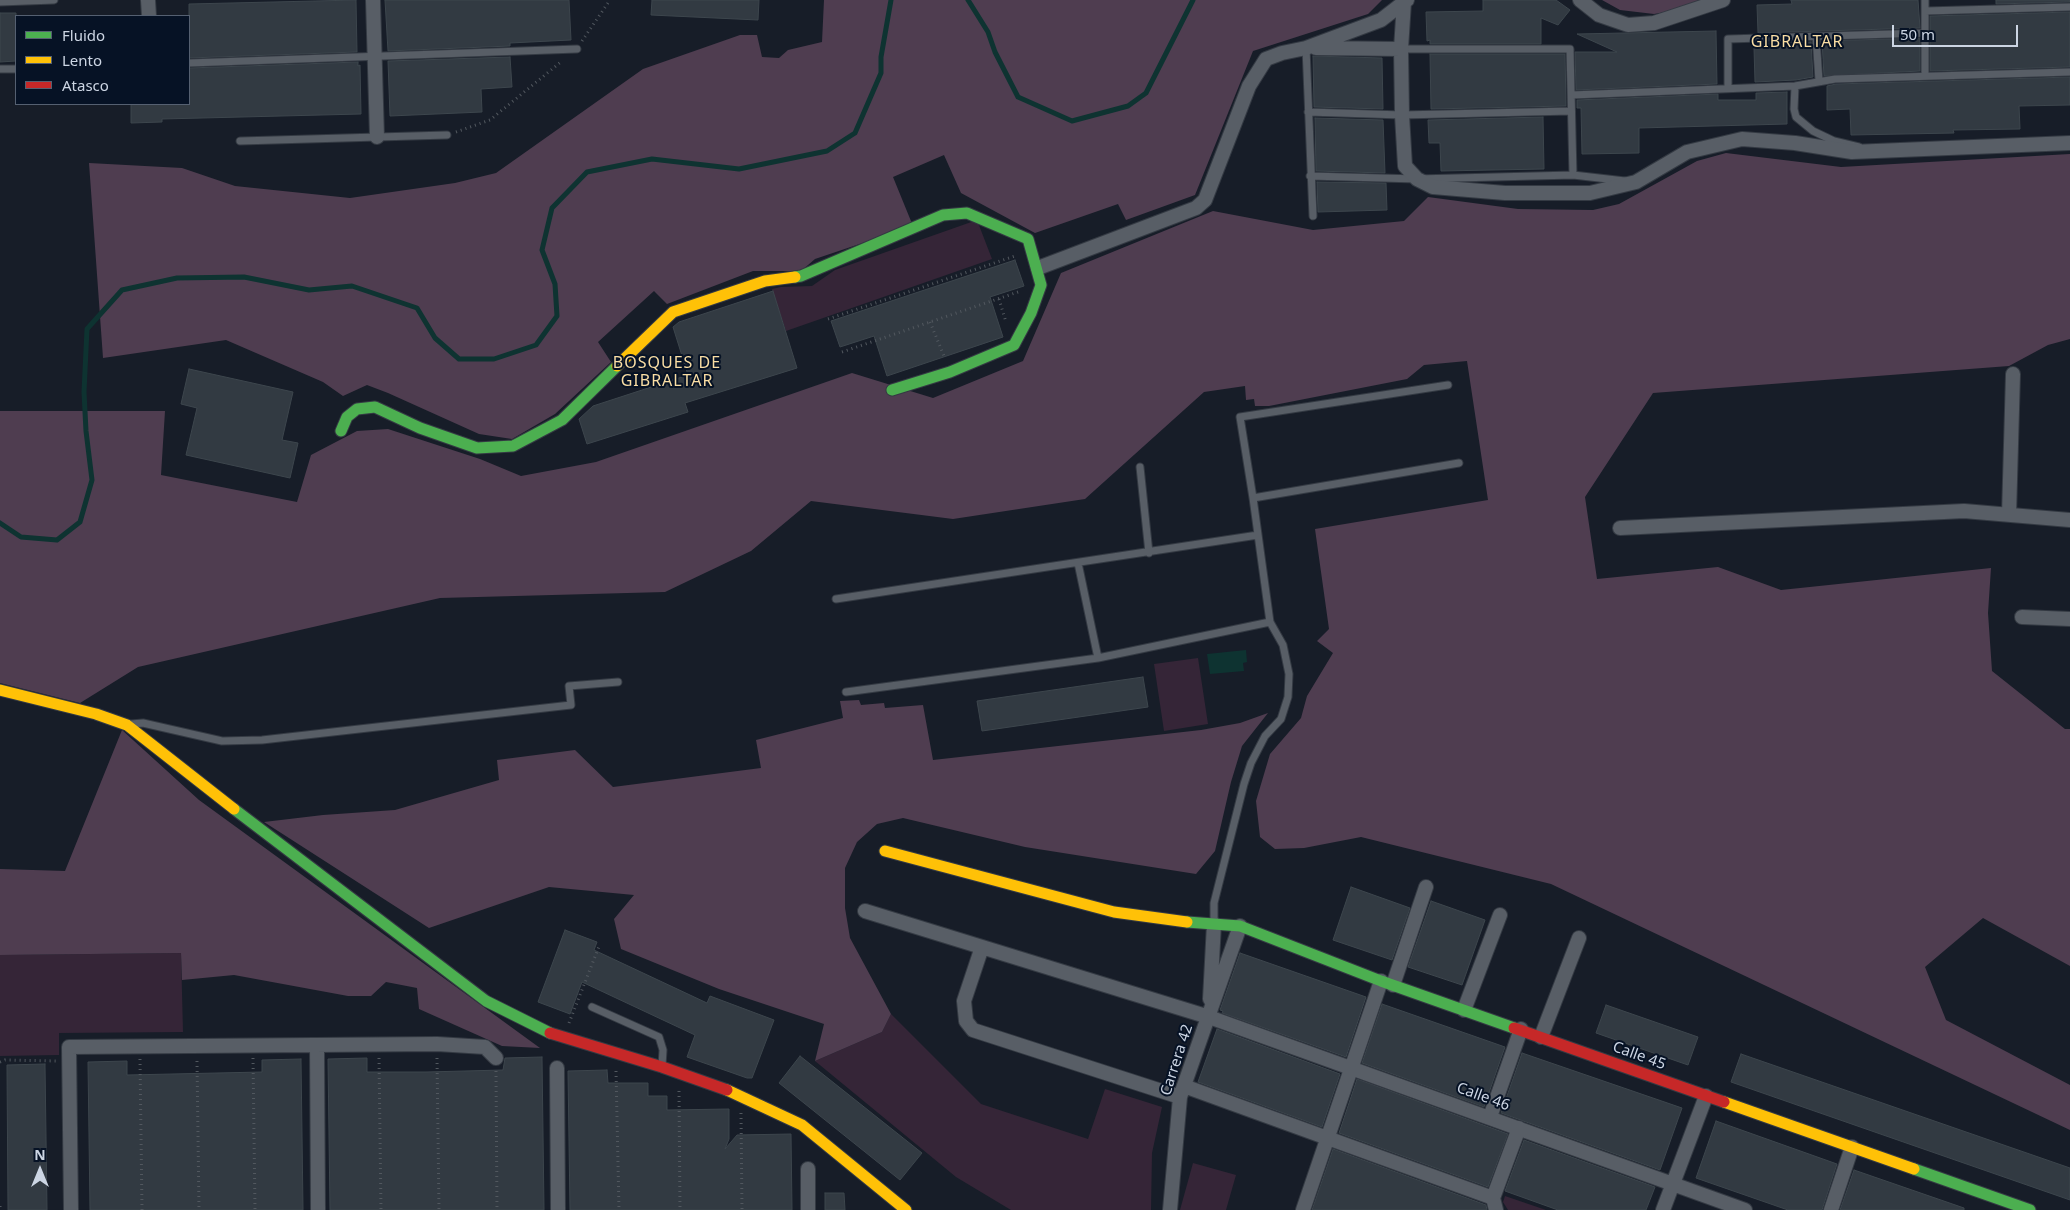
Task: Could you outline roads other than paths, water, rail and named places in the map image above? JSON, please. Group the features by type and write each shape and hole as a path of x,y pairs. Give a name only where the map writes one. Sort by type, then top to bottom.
{"street":[{"path":"148,0 149,15"},
{"path":"372,0 377,137"},
{"path":"1580,0 1599,15 1628,25 1654,24 1723,0"},
{"path":"1038,268 1196,208 1204,200 1250,86 1266,59 1282,53 1306,48 1381,20 1405,1"},
{"path":"1405,1 1401,49 1405,166 1417,179 1433,187 1505,193 1590,193 1636,182 1687,152 1742,139 1795,143 1852,152 2070,143"},
{"path":"1306,48 1401,49"},
{"path":"341,431 347,417 357,409 375,407 420,428 478,448 513,446 562,420 672,312 765,281 801,276 943,215 967,212 1028,239 1038,268 1041,285 1031,314 1014,345 950,372 892,390"},
{"path":"2009,515 2013,374"},
{"path":"1620,528 1964,511 2070,520"},
{"path":"2022,617 2070,619"},
{"path":"0,690 96,714 127,724 260,830 486,1001 536,1028 564,1039 662,1067 740,1095 802,1125 906,1210"},
{"name":"Calle 45","path":"885,851 1114,912 1164,920 1240,926 1387,983 1852,1147 1993,1204 2030,1210"},
{"path":"1303,1210 1351,1067 1426,887"},
{"name":"Calle 46","path":"865,911 1209,1017 1745,1210"},
{"path":"1464,1010 1500,915"},
{"path":"1209,1017 1214,924"},
{"name":"Carrera 42","path":"1170,1210 1182,1092 1240,926"},
{"path":"1541,1037 1579,938"},
{"path":"982,947 964,1001 966,1021 973,1030 1182,1092 1328,1139 1494,1204 1519,1128"},
{"path":"1490,1117 1520,1029"},
{"path":"71,1210 69,1047 437,1044 485,1048 496,1058"},
{"path":"317,1046 318,1210"},
{"path":"557,1068 558,1210"},
{"path":"1663,1210 1706,1096"},
{"path":"1832,1210 1852,1147"},
{"path":"808,1168 808,1210"}],"lane":[{"path":"0,2 54,0"},
{"path":"1925,0 1926,76"},
{"path":"1925,11 2070,7"},
{"path":"1728,88 1728,39 1925,33"},
{"path":"1816,37 1818,81"},
{"path":"1306,48 1313,216"},
{"path":"190,63 577,49"},
{"path":"1401,49 1570,49 1573,175"},
{"path":"0,69 15,69"},
{"path":"1572,95 1795,86 1818,81 1926,76 2070,72"},
{"path":"1795,86 1794,109 1796,117 1814,131 1834,141 1874,150"},
{"path":"1308,112 1402,116 1571,111"},
{"path":"240,142 447,135"},
{"path":"1310,176 1417,179 1573,175 1636,182"},
{"path":"1214,924 1214,903 1244,784 1251,763 1265,736 1281,719 1288,697 1289,674 1282,644 1270,622 1240,417 1448,385"},
{"path":"1253,498 1459,463"},
{"path":"1140,467 1149,553"},
{"path":"836,599 1258,536"},
{"path":"1078,563 1098,658"},
{"path":"846,692 1098,658 1270,622"},
{"path":"127,724 143,723 222,741 262,740 571,705 569,686 618,682"},
{"path":"592,1007 659,1037 663,1050 662,1067"}],"waterway":[{"path":"0,523 21,537 57,540 80,522 92,480 86,431 84,392 87,329 122,290 177,278 244,277 309,290 352,286 417,308 435,338 459,359 494,359 536,345 557,316 555,284 542,250 552,208 587,172 652,159 739,169 827,151 855,133 881,73 881,57 891,0"},
{"path":"968,0 988,32 995,52 1018,97 1072,121 1128,106 1146,93 1193,0"}],"district":[{"name":"GIBRALTAR","path":"1797,42"},
{"name":"BOSQUES DE GIBRALTAR","path":"667,372"}]}
